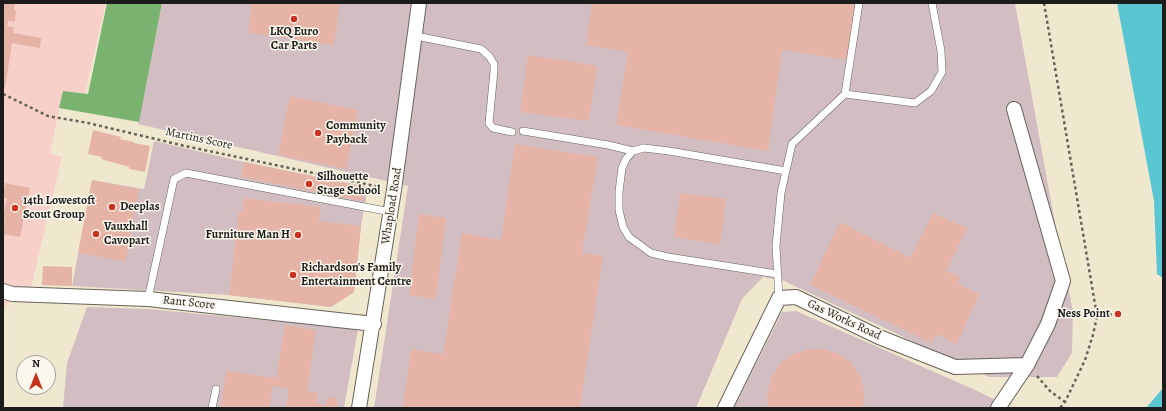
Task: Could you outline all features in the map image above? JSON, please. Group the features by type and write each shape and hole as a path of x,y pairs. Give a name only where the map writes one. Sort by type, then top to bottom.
{"street":[{"name":"Whapload Road","path":"359,408 374,324 391,212 416,36 419,3"},
{"path":"998,408 1027,365 1048,324 1063,281 1014,109"},
{"name":"Rant Score","path":"3,291 12,294 111,302 148,299 374,324"},
{"path":"725,408 779,298"},
{"name":"Gas Works Road","path":"779,298 796,298 879,337 955,367 1027,365"}],"lane":[{"path":"779,298 776,246 781,193 792,144 845,94 858,3"},
{"path":"845,94 915,104 931,91 942,72 942,51 932,3"},
{"path":"416,36 481,49 489,56 494,64 489,123 492,128 512,132"},
{"path":"523,131 608,145 633,151 644,148 669,151 786,171"},
{"path":"633,151 626,158 622,168 619,192 619,210 623,227 629,237 651,253 777,274"},
{"path":"148,299 174,179 186,173 391,212"},
{"path":"212,408 216,389"}],"path":[{"path":"1044,3 1097,316 1085,360 1065,402 1060,408"},
{"name":"Martins Score","path":"3,94 48,116 88,123 185,146 394,190"},
{"path":"1097,316 1118,314"},
{"path":"1027,365 1050,391 1065,402"}],"shaded area":[{"path":"3,3 106,3 85,93 63,92 50,153 62,157 31,288 5,306 3,316"},
{"path":"162,3 1015,3 1055,223 1073,311 1072,353 1057,377 989,377 784,281 763,277 742,299 696,408 374,408 408,186 138,124"},
{"path":"154,141 244,162 368,187 361,226 354,292 331,307 229,295 72,286 92,180 144,189"},
{"path":"87,307 148,309 358,329 344,408 63,408 67,363"},
{"path":"796,311 973,389 1012,408 734,408 782,312"}],"green space":[{"path":"107,3 162,3 139,122 59,108 63,91 88,94"}],"water":[{"path":"1117,3 1163,3 1163,278 1157,274 1154,201"},
{"path":"1163,388 1163,408 1146,408"}],"building":[{"path":"3,3 15,3 15,22 8,21 7,26 14,27 13,33 41,38 40,48 12,43 5,88 3,88"},
{"name":"LKQ Euro Car Parts","path":"252,3 340,3 334,45 248,33"},
{"path":"592,3 856,3 849,60 782,50 768,151 616,125 628,52 586,45"},
{"path":"528,55 597,66 589,121 520,112"},
{"name":"Community Payback","path":"290,96 358,110 346,169 278,155"},
{"path":"93,130 121,137 120,139 134,143 150,146 145,172 129,169 129,167 101,159 102,157 88,154"},
{"path":"515,144 598,157 582,253 603,256 580,408 403,408 411,349 443,354 462,233 501,240"},
{"path":"244,162 365,187 362,201 241,177"},
{"path":"92,180 139,189 126,261 78,253"},
{"name":"14th Lowestoft Scout Group","path":"5,183 30,188 20,237 3,234 5,219 3,217 7,198 3,198"},
{"path":"680,193 726,199 720,244 674,237"},
{"path":"244,198 321,207 319,221 361,226 354,292 331,307 229,295 239,211 242,212"},
{"path":"933,213 967,228 946,271 960,277 958,284 979,294 957,344 936,334 932,343 810,285 840,222 910,258"},
{"path":"419,214 446,218 436,299 409,295"},
{"path":"43,266 72,267 72,286 42,285"},
{"path":"285,325 316,330 307,392 318,393 317,404 326,406 327,397 338,399 336,408 286,407 289,389 273,386 269,408 221,408 226,371 276,378"},
{"path":"809,349 824,349 839,354 851,363 860,376 864,391 863,408 769,408 767,394 771,378 780,364 793,354"}],"place":[{"name":"LKQ Euro Car Parts","path":"294,19"},
{"name":"Community Payback","path":"318,133"},
{"name":"Silhouette Stage School","path":"309,184"},
{"name":"Deeplas","path":"112,207"},
{"name":"14th Lowestoft Scout Group","path":"15,208"},
{"name":"Vauxhall Cavopart","path":"96,234"},
{"name":"Furniture Man H","path":"298,235"},
{"name":"Richardson's Family Entertainment Centre","path":"293,275"},
{"name":"Ness Point","path":"1118,314"}]}
